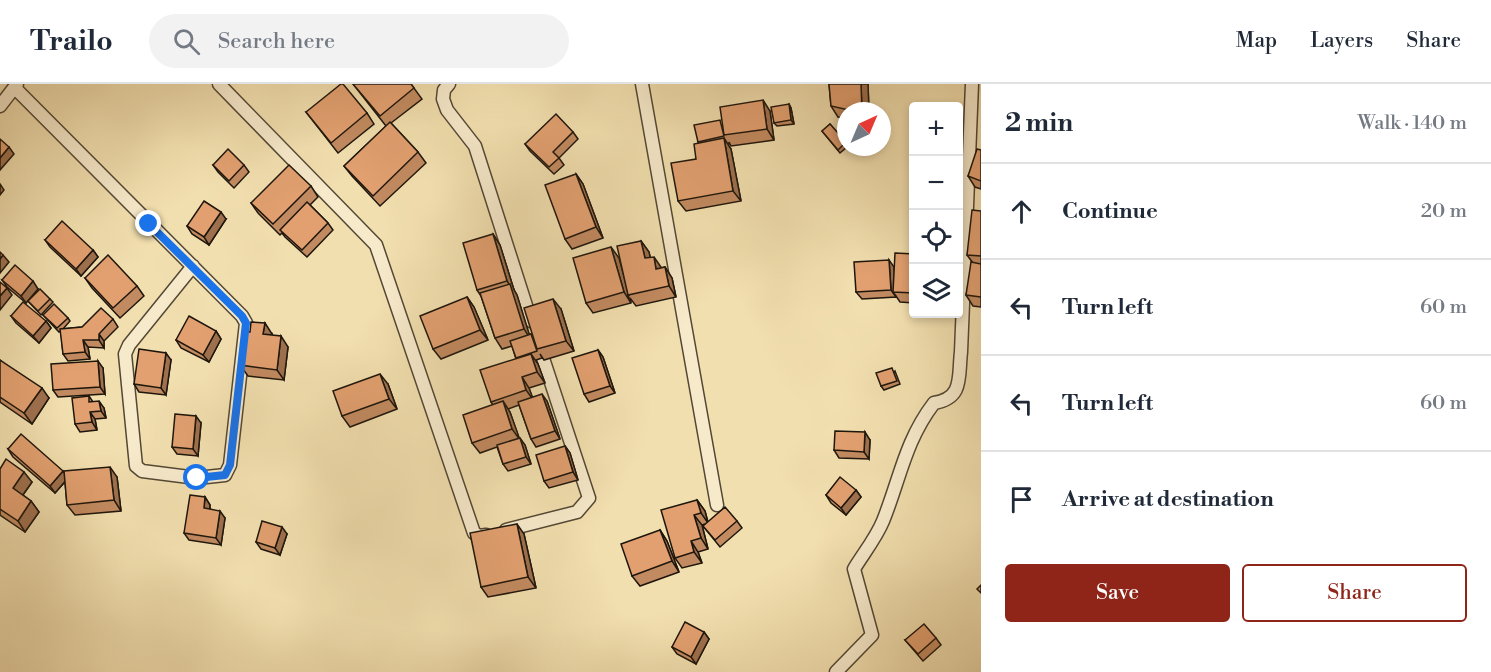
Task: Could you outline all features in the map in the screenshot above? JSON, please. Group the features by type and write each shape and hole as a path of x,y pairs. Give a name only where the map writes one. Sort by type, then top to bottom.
{"street":[{"path":"219,84 376,245 474,533 480,536 577,512 589,498 475,146 447,110 442,99 444,90 450,84"},
{"path":"642,84 717,505"},
{"path":"836,672 872,635 854,569 882,523 906,449 923,417 934,403 948,401 956,393 961,352 972,84"},
{"path":"0,106 16,86 193,266 246,323 230,465 225,475 197,478 142,471 136,466 125,354 129,345 193,266"}],"building":[{"path":"341,84 367,113 331,143 306,112"},
{"path":"353,84 411,84 414,88 380,116"},
{"path":"829,84 861,84 862,102 837,102 837,107 831,106"},
{"path":"763,100 767,129 724,135 720,107"},
{"path":"789,104 791,120 774,123 771,107"},
{"path":"556,114 573,132 553,152 559,158 549,167 525,144"},
{"path":"720,120 724,136 698,142 694,125"},
{"path":"390,122 418,152 373,196 344,166"},
{"path":"830,124 837,132 837,149 822,131"},
{"path":"724,138 733,191 678,201 671,163 696,159 694,144"},
{"path":"0,139 9,147 0,158"},
{"path":"228,149 244,165 229,181 213,165"},
{"path":"977,149 981,150 981,181 968,176"},
{"path":"289,165 311,186 273,224 251,203"},
{"path":"576,174 596,227 565,239 545,185"},
{"path":"204,201 221,212 204,237 187,226"},
{"path":"307,202 328,223 302,250 280,230"},
{"path":"972,210 981,211 981,256 967,255"},
{"path":"62,221 93,250 76,269 45,240"},
{"path":"493,234 507,281 477,290 463,243"},
{"path":"641,241 645,258 654,257 656,269 665,267 669,286 628,295 617,246"},
{"path":"611,247 624,292 586,303 573,258"},
{"path":"895,253 909,254 909,293 893,292"},
{"path":"108,255 137,286 113,308 85,278"},
{"path":"889,260 891,290 856,292 854,262"},
{"path":"971,262 981,264 981,297 966,295"},
{"path":"15,265 33,281 21,296 2,280"},
{"path":"0,282 7,288 0,296"},
{"path":"510,284 524,329 495,338 480,293"},
{"path":"40,289 50,299 38,311 28,301"},
{"path":"467,297 480,330 433,349 420,316"},
{"path":"553,299 566,341 537,349 524,308"},
{"path":"23,302 46,321 33,336 11,316"},
{"path":"54,304 68,318 57,328 43,315"},
{"path":"101,308 113,319 99,334 99,340 83,340 85,352 63,354 60,329 82,327"},
{"path":"189,316 216,331 203,355 176,340"},
{"path":"251,322 265,323 263,334 281,336 277,370 240,365 244,332 250,332"},
{"path":"531,334 537,351 516,358 510,341"},
{"path":"139,349 166,353 161,388 134,384"},
{"path":"598,350 610,386 584,394 572,358"},
{"path":"531,354 537,372 522,377 526,390 491,402 480,370"},
{"path":"0,360 42,388 24,413 0,397"},
{"path":"98,361 100,387 53,390 51,364"},
{"path":"892,368 897,381 881,386 876,373"},
{"path":"380,374 389,399 342,416 333,391"},
{"path":"542,394 555,431 531,439 518,402"},
{"path":"89,396 89,402 99,401 101,411 90,412 92,422 75,424 72,398"},
{"path":"503,401 512,429 472,443 463,415"},
{"path":"175,414 196,416 193,449 172,447"},
{"path":"835,431 865,432 864,452 834,450"},
{"path":"21,434 63,471 50,486 8,449"},
{"path":"520,438 526,457 503,464 497,445"},
{"path":"565,446 573,472 544,481 536,455"},
{"path":"6,459 24,472 13,488 31,501 18,521 0,509 0,469"},
{"path":"110,467 114,500 67,505 64,471"},
{"path":"840,477 856,490 841,508 826,495"},
{"path":"190,495 205,497 204,508 220,511 216,538 184,533"},
{"path":"697,500 701,513 694,515 701,538 691,541 694,552 675,558 661,510"},
{"path":"725,507 737,521 715,540 703,526"},
{"path":"262,521 282,527 275,548 256,542"},
{"path":"517,524 528,577 481,587 470,533"},
{"path":"660,530 672,561 632,576 621,544"},
{"path":"685,622 704,632 691,657 672,647"},
{"path":"924,624 936,638 918,654 905,640"}],"route":[{"path":"149,224 242,316 246,323 230,465 225,475 197,478"}]}
